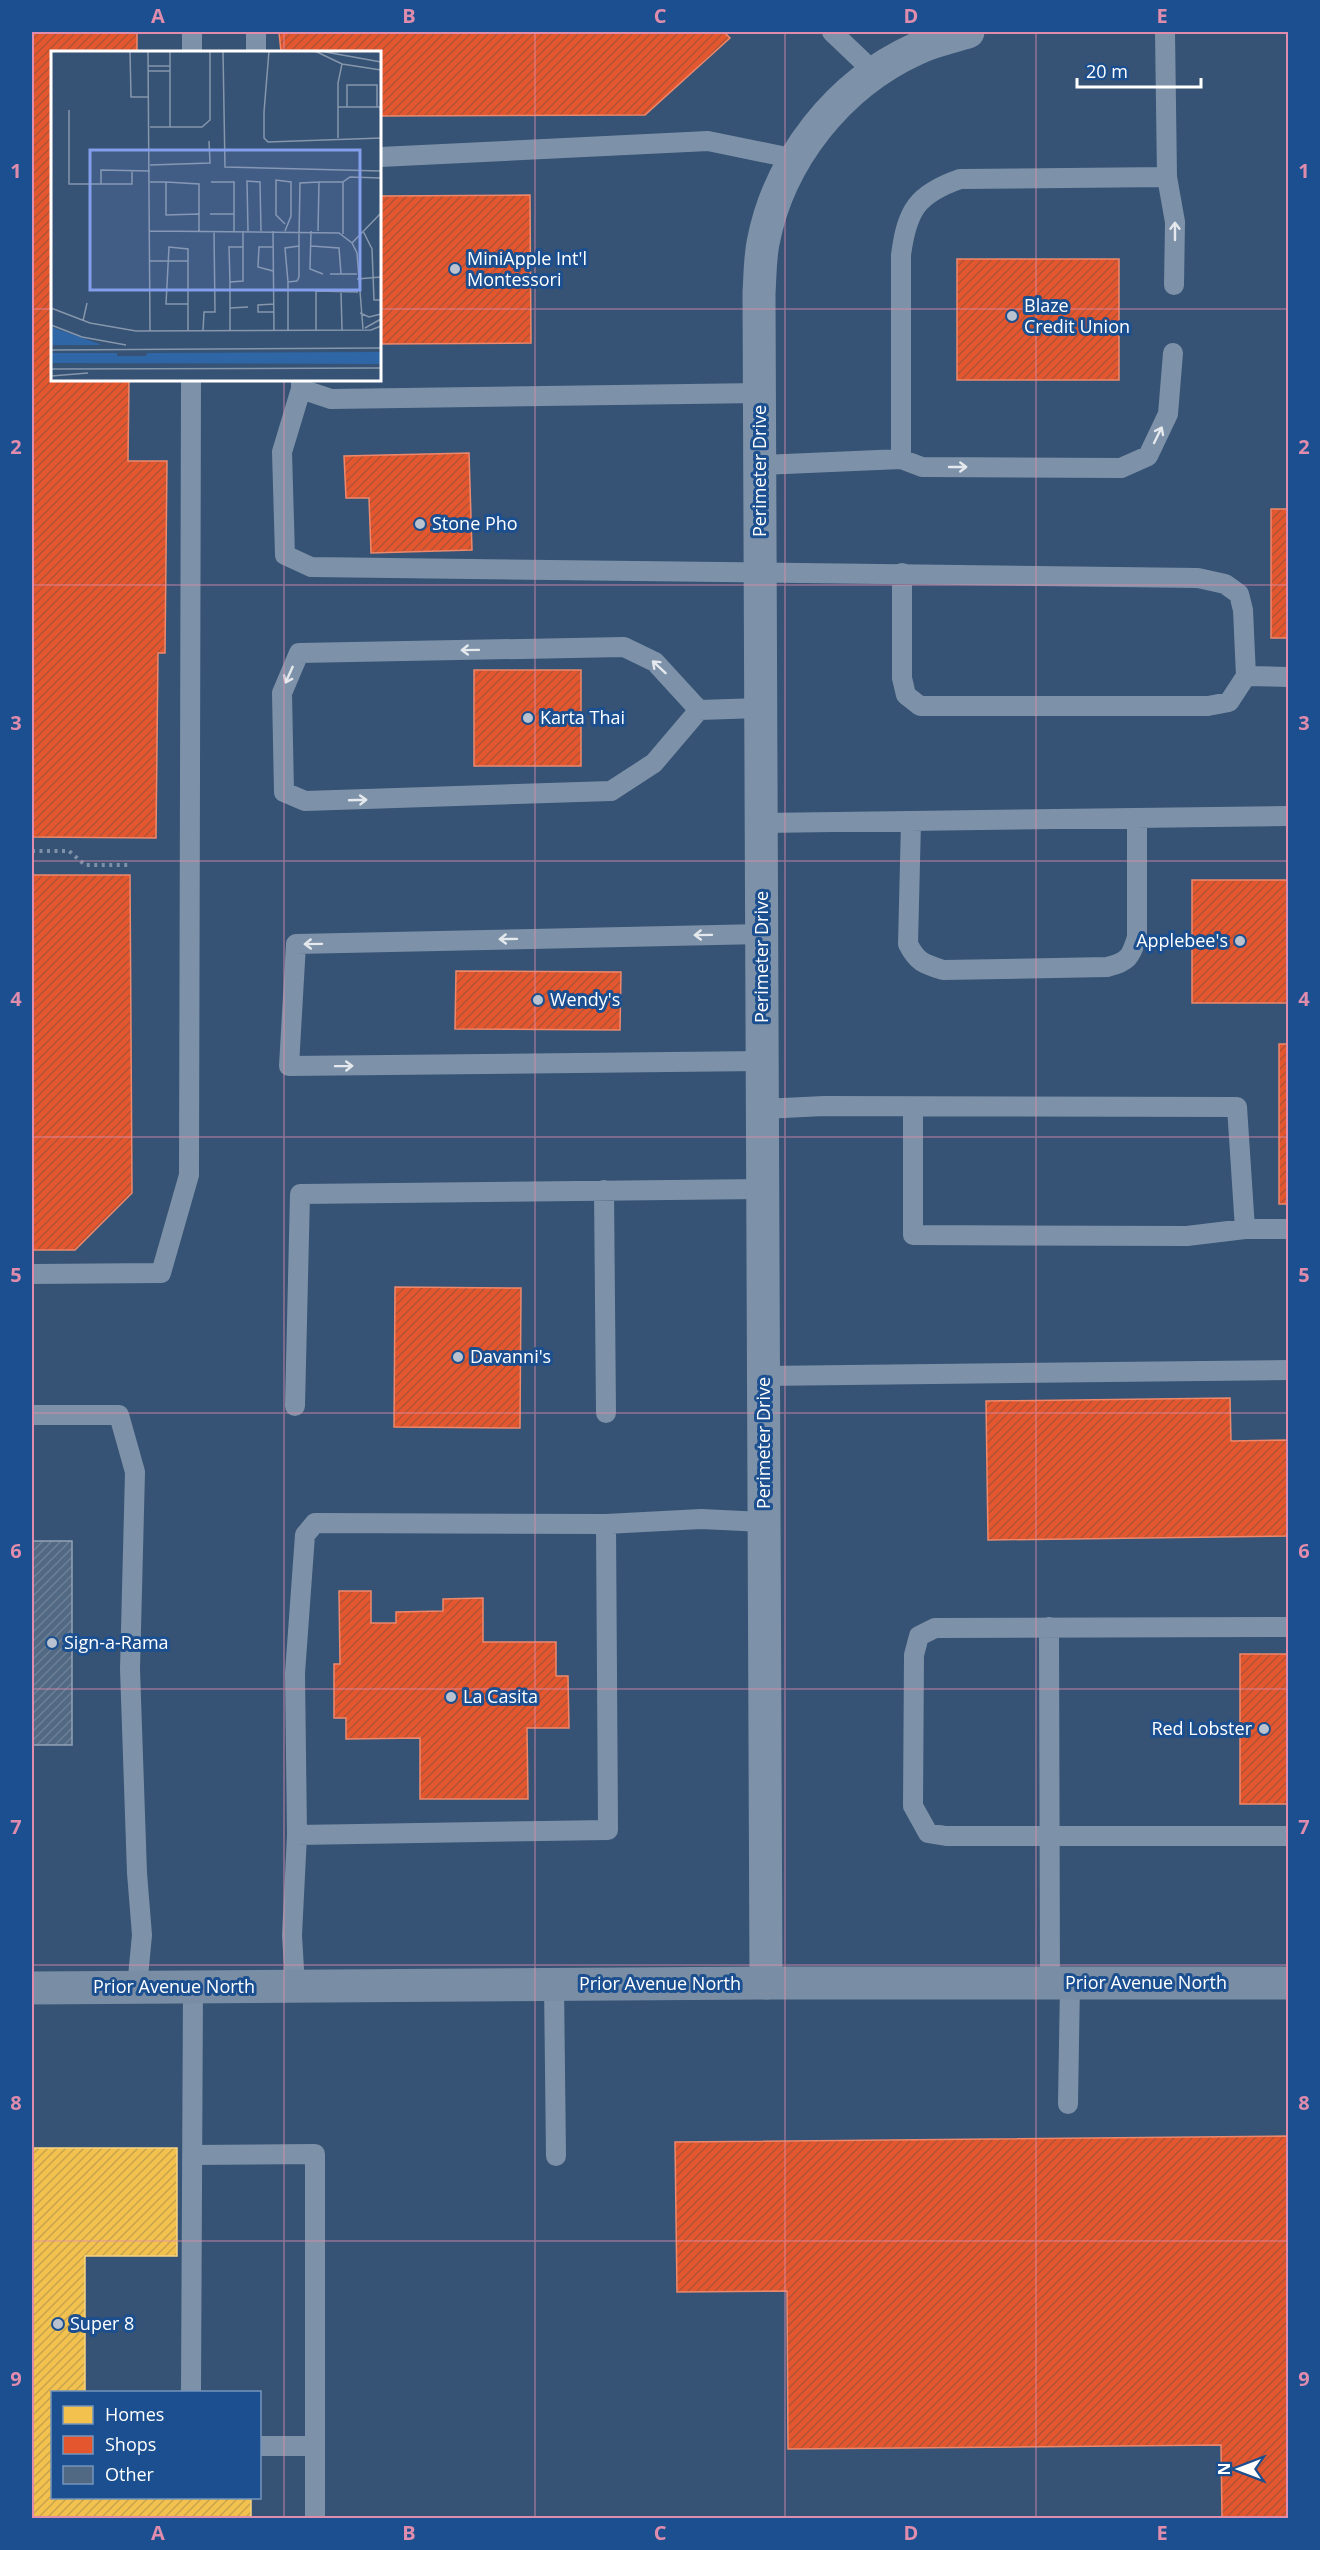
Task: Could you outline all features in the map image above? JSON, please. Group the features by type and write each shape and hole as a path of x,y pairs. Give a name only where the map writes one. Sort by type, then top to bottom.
{"street":[{"name":"Perimeter Drive","path":"766,1983 759,293 763,243 778,193 802,147 833,107 874,72 916,48 968,32"},
{"name":"Prior Avenue North","path":"32,1988 766,1983 1288,1983"}],"lane":[{"path":"192,32 192,51"},
{"path":"256,32 256,51"},
{"path":"832,32 874,72"},
{"path":"1165,32 1167,177 1175,222 1174,285"},
{"path":"381,157 708,141 796,159"},
{"path":"901,459 901,255 903,235 922,197 935,188 960,179 1167,177"},
{"path":"760,465 901,459 922,467 1120,468 1148,456 1168,414 1173,353"},
{"path":"32,1274 161,1273 189,1175 191,381"},
{"path":"760,393 331,399 301,384 282,452 285,555 311,567 902,573 1198,578 1225,584 1239,594 1243,610 1246,676 1229,702 1208,706 920,706 906,694 902,678 902,573"},
{"path":"699,710 655,662 624,647 299,653 282,693 284,792 305,801 611,791 654,763 699,710 760,708"},
{"path":"1246,676 1288,676"},
{"path":"761,823 1288,816"},
{"path":"911,822 908,944 914,957 927,965 943,970 1107,967 1122,964 1132,952 1137,937 1137,819"},
{"path":"762,934 296,944 289,1066 762,1061"},
{"path":"763,1109 824,1106 1237,1107 1245,1229"},
{"path":"913,1107 913,1235 1187,1236 1245,1229 1288,1229"},
{"path":"295,1406 300,1194 763,1189"},
{"path":"604,1190 606,1413"},
{"path":"763,1376 1288,1370"},
{"path":"32,1415 119,1415 135,1472 130,1670 137,1873 142,1935 137,1987"},
{"path":"295,1986 292,1935 297,1835 295,1673 305,1535 315,1523 606,1524 701,1519 764,1522"},
{"path":"297,1835 608,1830 606,1524"},
{"path":"1288,1626 935,1628 919,1636 914,1655 913,1806 928,1833 946,1836 1288,1836"},
{"path":"1049,1627 1049,1835 1068,2104"},
{"path":"554,1984 556,2156"},
{"path":"190,2391 193,1986"},
{"path":"192,2155 315,2154 315,2518"},
{"path":"261,2446 315,2446"}],"path":[{"path":"32,851 69,850 85,865 128,865"}],"building: Homes":[{"name":"Super 8","path":"32,2148 177,2148 177,2256 85,2256 85,2391 51,2391 51,2499 251,2499 251,2518 32,2518"}],"building: Shops":[{"path":"32,32 137,32 137,51 51,51 51,381 129,381 128,461 167,461 165,653 158,653 156,838 32,837"},
{"path":"279,32 724,32 730,38 645,115 381,116 381,51 281,51"},
{"name":"MiniApple Int'l Montessori","path":"530,195 531,343 381,344 381,196"},
{"path":"957,259 1119,259 1119,380 957,380"},
{"name":"Stone Pho","path":"469,453 472,550 371,553 369,498 346,498 344,456"},
{"path":"1271,509 1288,509 1288,638 1271,638"},
{"name":"Karta Thai","path":"474,670 581,670 581,766 474,766"},
{"path":"32,875 130,875 132,1193 75,1250 32,1250"},
{"name":"Applebee's","path":"1192,880 1288,880 1288,1003 1192,1003"},
{"name":"Wendy's","path":"456,971 621,972 620,1030 455,1029"},
{"path":"1279,1044 1288,1044 1288,1204 1279,1204"},
{"name":"Davanni's","path":"395,1287 521,1288 520,1428 394,1427"},
{"path":"1230,1398 1231,1441 1288,1440 1288,1536 988,1540 986,1401"},
{"name":"La Casita","path":"339,1591 371,1591 371,1623 396,1623 396,1612 443,1611 443,1599 483,1598 483,1642 556,1642 556,1676 568,1676 569,1728 527,1728 528,1799 420,1799 420,1738 346,1739 346,1718 334,1718 334,1664 340,1664"},
{"name":"Red Lobster","path":"1240,1654 1288,1654 1288,1804 1240,1804"},
{"path":"1288,2136 1288,2518 1222,2518 1221,2445 788,2449 787,2291 677,2292 675,2142"}],"building: Other":[{"name":"Sign-a-Rama","path":"32,1541 72,1541 72,1745 32,1745"}],"place":[{"name":"MiniApple Int'l Montessori","path":"455,269"},
{"name":"Blaze Credit Union","path":"1012,316"},
{"name":"Stone Pho","path":"420,524"},
{"name":"Karta Thai","path":"528,718"},
{"name":"Applebee's","path":"1240,941"},
{"name":"Wendy's","path":"538,1000"},
{"name":"Davanni's","path":"458,1357"},
{"name":"Sign-a-Rama","path":"52,1643"},
{"name":"La Casita","path":"451,1697"},
{"name":"Red Lobster","path":"1264,1729"},
{"name":"Super 8","path":"58,2324"}]}
